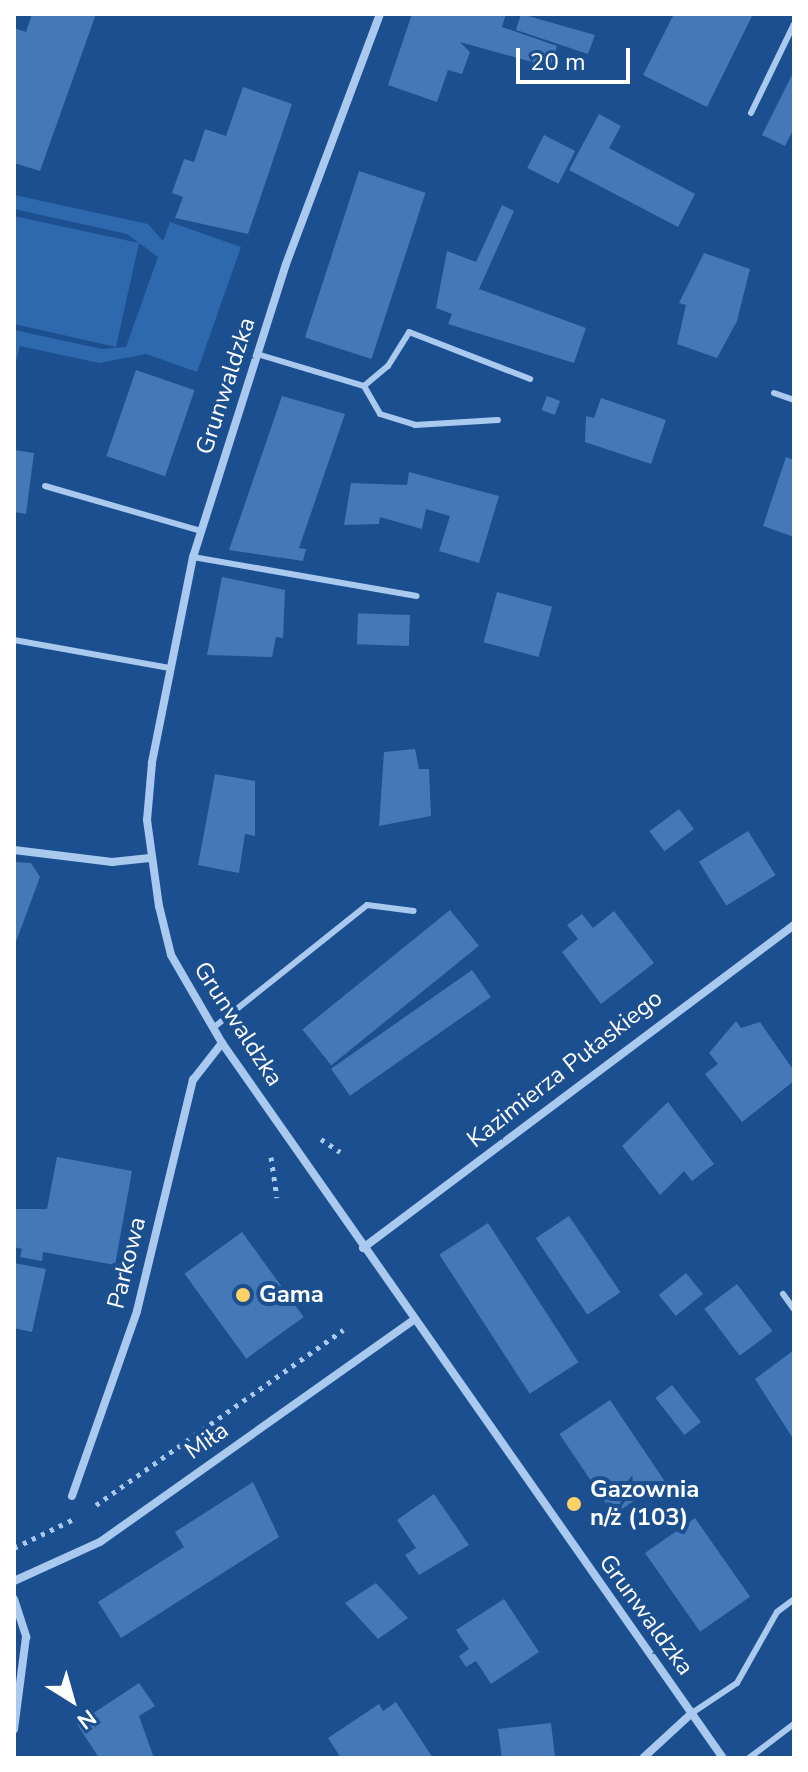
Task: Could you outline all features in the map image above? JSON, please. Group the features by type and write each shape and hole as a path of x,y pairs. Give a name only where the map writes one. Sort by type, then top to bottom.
{"street":[{"name":"Grunwaldzka","path":"380,14 257,354 193,557 152,763 150,858 171,955 222,1043 723,1758"},
{"path":"14,850 112,862 150,858"},
{"name":"Kazimierza Pułaskiego","path":"363,1248 794,925"},
{"name":"Parkowa","path":"72,1496 137,1311 193,1080 222,1043"},
{"name":"Miła","path":"14,1581 100,1542 415,1319"},
{"path":"14,1599 26,1637 14,1729"},
{"path":"643,1758 692,1713"}],"lane":[{"path":"751,113 794,24"},
{"path":"364,386 409,332 530,379"},
{"path":"257,354 364,386 380,414 415,425 498,420"},
{"path":"774,393 794,400"},
{"path":"45,486 201,531"},
{"path":"193,557 417,596"},
{"path":"14,640 170,668"},
{"path":"213,1028 367,905 414,911"},
{"path":"783,1294 794,1309"},
{"path":"692,1713 737,1683 777,1612 794,1599"},
{"path":"749,1758 794,1724"}],"path":[{"path":"14,1548 83,1513 343,1330"}],"shaded area":[{"path":"14,195 148,224 163,241 170,222 241,247 197,372 146,354 99,363 20,346 14,370 14,330 102,349 126,347 158,257 127,234 14,209"},
{"path":"14,216 139,243 116,347 14,324"}],"building":[{"path":"32,14 96,14 40,171 14,163 14,28 26,32"},
{"path":"412,14 506,14 502,27 557,46 550,67 460,42 470,52 462,74 448,70 437,102 388,85"},
{"path":"521,14 595,35 588,54 516,30"},
{"path":"674,14 753,14 707,107 643,75"},
{"path":"794,71 794,128 785,146 762,135"},
{"path":"243,87 292,104 248,234 175,218 183,197 172,193 184,159 194,162 205,129 226,136"},
{"path":"599,114 621,126 609,148 695,194 678,227 569,170"},
{"path":"544,135 575,151 558,184 527,168"},
{"path":"359,171 426,193 371,359 305,337"},
{"path":"502,205 514,211 479,289 586,328 574,363 448,324 452,314 436,308 447,251 476,262"},
{"path":"704,253 750,269 737,321 717,358 677,344 686,305 679,303"},
{"path":"136,370 195,390 165,476 106,456"},
{"path":"282,396 345,414 299,548 306,549 303,561 229,550"},
{"path":"547,396 560,401 555,415 542,410"},
{"path":"601,398 666,420 651,464 585,442 586,416 594,418"},
{"path":"14,450 34,453 26,514 14,512"},
{"path":"786,457 794,460 794,537 763,526"},
{"path":"409,472 499,496 479,563 439,551 450,516 426,509 422,529 380,517 379,524 344,525 351,483 407,485"},
{"path":"222,577 285,590 283,638 276,637 272,657 207,655"},
{"path":"497,592 552,607 539,657 484,642"},
{"path":"358,613 410,615 409,646 357,644"},
{"path":"415,749 419,769 429,769 431,816 379,826 384,752"},
{"path":"215,774 255,781 255,836 245,834 239,873 198,865"},
{"path":"679,809 694,829 664,851 649,831"},
{"path":"748,831 776,875 726,906 699,862"},
{"path":"14,862 31,863 40,877 14,947"},
{"path":"450,910 479,946 331,1065 302,1030"},
{"path":"614,911 654,963 601,1004 562,952 578,939 567,925 582,914 593,928"},
{"path":"472,970 491,997 350,1096 331,1069"},
{"path":"736,1021 741,1028 760,1022 794,1071 794,1081 742,1122 705,1074 718,1064 709,1053"},
{"path":"668,1102 714,1164 692,1181 684,1171 660,1195 622,1146"},
{"path":"57,1157 132,1171 115,1265 43,1252 42,1261 20,1257 22,1249 14,1247 14,1209 47,1209"},
{"path":"569,1216 620,1292 587,1315 536,1238"},
{"path":"488,1223 578,1362 530,1394 439,1255"},
{"name":"Gama","path":"242,1232 304,1317 246,1359 185,1274"},
{"path":"14,1263 46,1269 32,1332 14,1328"},
{"path":"686,1273 703,1294 676,1316 659,1295"},
{"path":"737,1284 773,1331 740,1356 704,1309"},
{"path":"794,1350 794,1440 755,1379"},
{"path":"672,1385 701,1422 684,1435 655,1398"},
{"path":"610,1400 664,1480 614,1515 559,1434"},
{"path":"253,1482 279,1537 121,1638 98,1602 184,1547 175,1532"},
{"path":"434,1494 469,1545 419,1575 405,1555 416,1548 397,1520"},
{"path":"695,1518 750,1597 700,1632 645,1553"},
{"path":"376,1583 408,1618 378,1639 345,1603"},
{"path":"504,1599 539,1652 491,1684 476,1661 466,1667 459,1656 469,1649 456,1630"},
{"path":"139,1683 155,1706 139,1716 154,1758 99,1758 77,1724"},
{"path":"396,1702 433,1758 341,1758 328,1738 379,1704 383,1711"},
{"path":"551,1723 555,1758 502,1758 498,1729"}],"place":[{"name":"Gama","path":"243,1295"},
{"name":"Gazownia n/ż (103)","path":"574,1504"}]}
